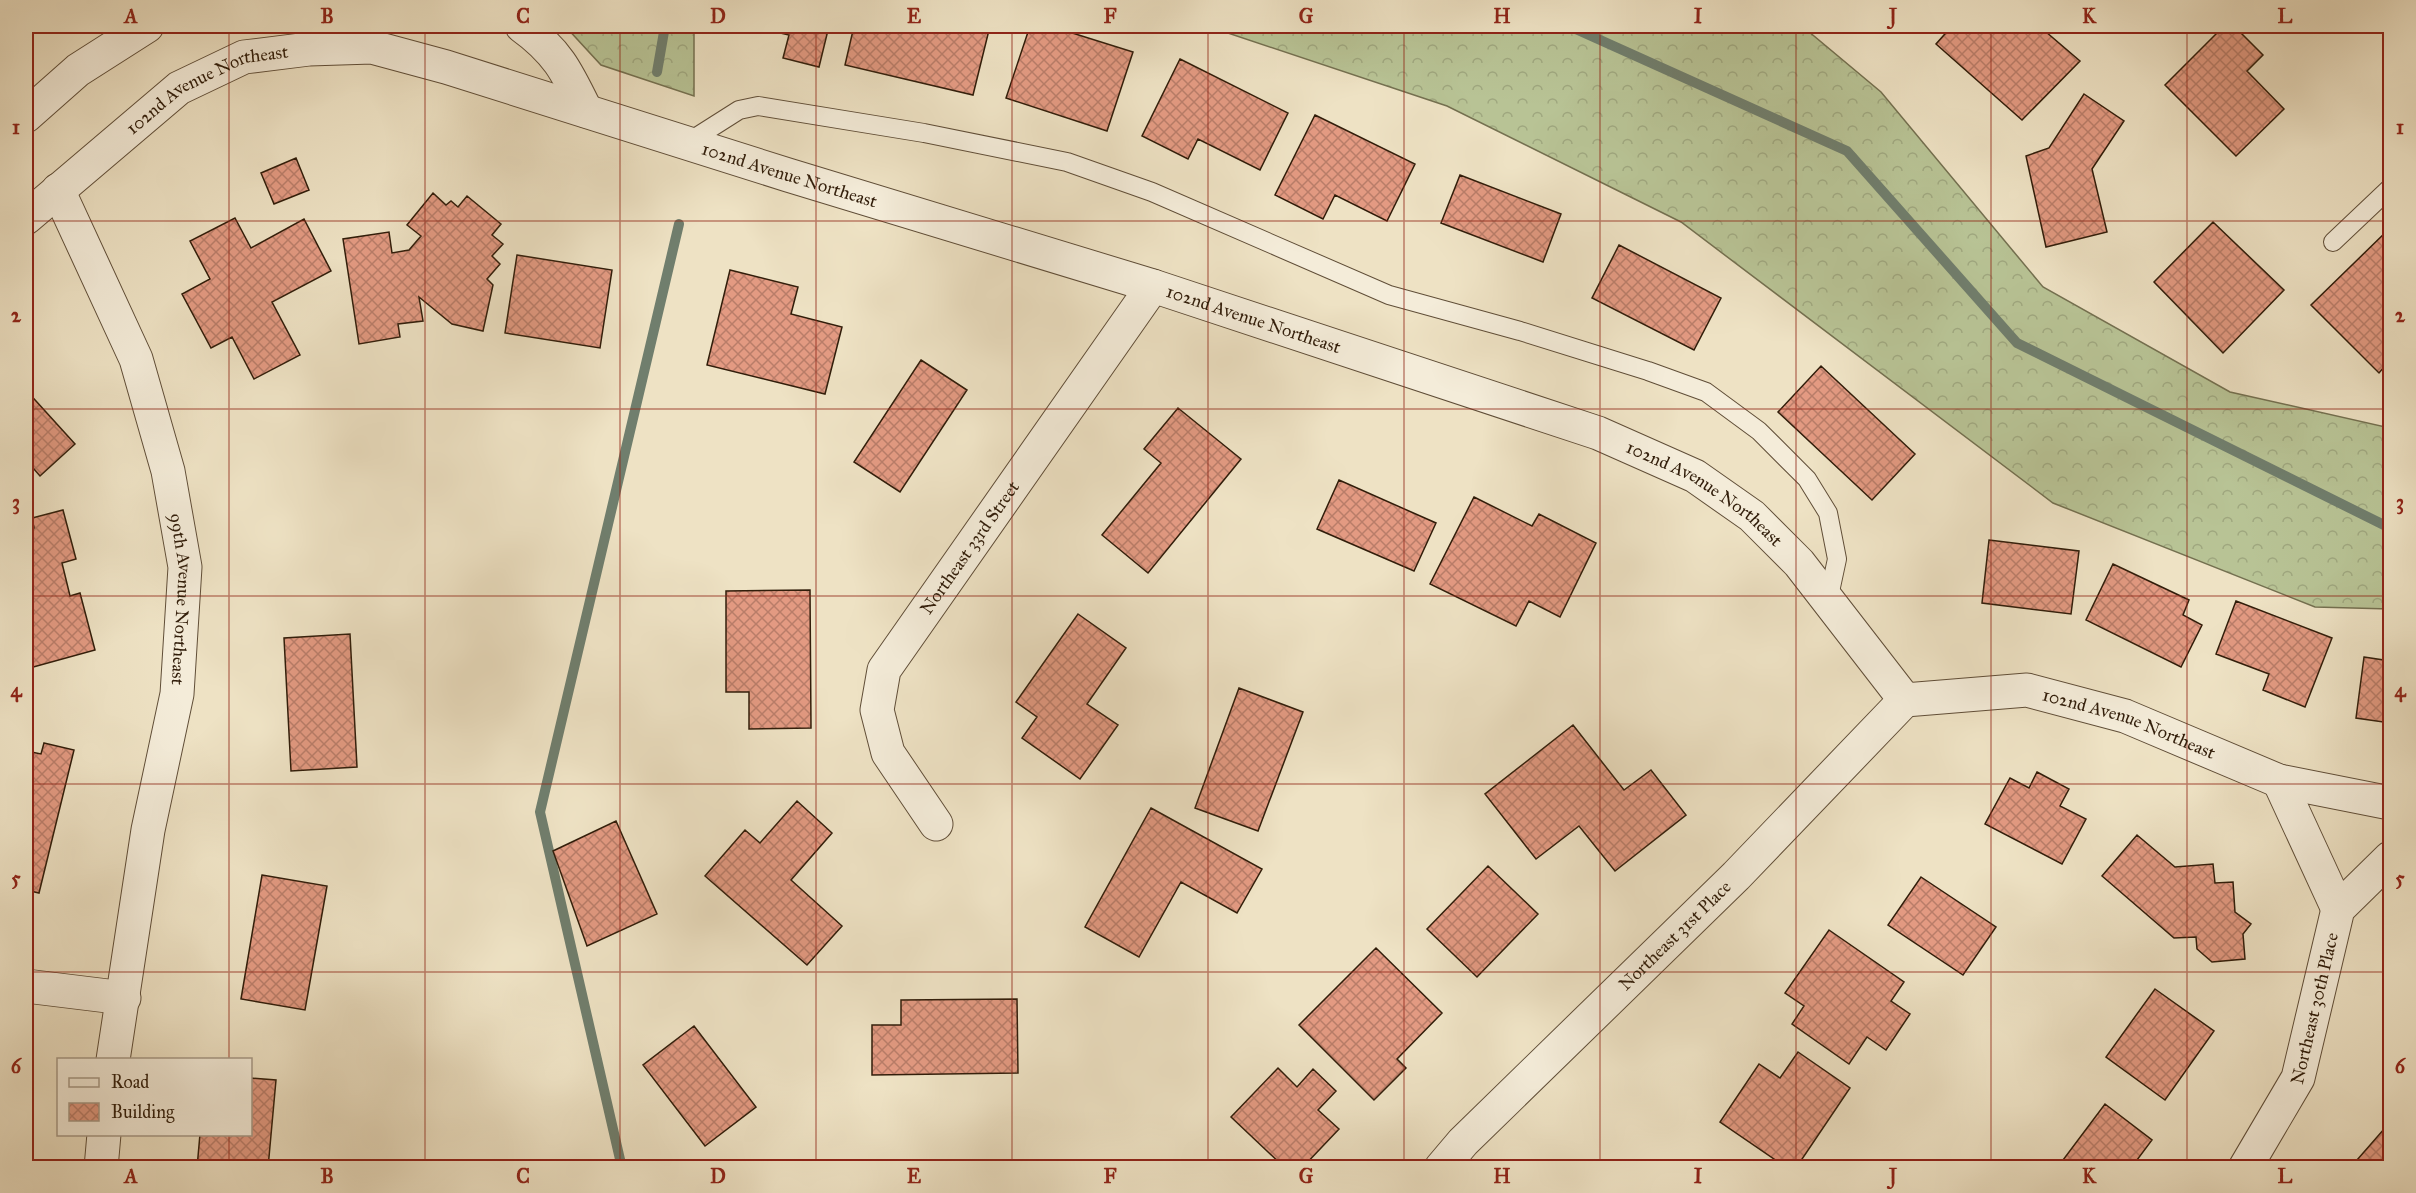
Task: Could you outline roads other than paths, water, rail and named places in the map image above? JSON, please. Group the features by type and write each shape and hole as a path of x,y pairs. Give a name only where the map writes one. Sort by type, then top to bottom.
{"street":[{"path":"26,116 78,70 147,26"},
{"path":"522,26 547,44 568,75 586,111"},
{"name":"102nd Avenue Northeast","path":"26,218 179,88 244,57 309,49 372,48 446,67 1153,286 1598,432 1695,476 1752,516 1799,563 1905,700 2027,690 2125,716 2279,781 2391,803"},
{"name":"99th Avenue Northeast","path":"58,190 136,359 168,471 185,567 177,694 148,830 113,1058"},
{"name":"Northeast 33rd Street","path":"936,824 888,753 877,710 884,670 1153,286"},
{"name":"Northeast 31st Place","path":"1441,1167 1471,1134 1736,876 1905,700"},
{"path":"2279,781 2338,909"},
{"name":"Northeast 30th Place","path":"2245,1167 2298,1078 2338,909 2391,858"},
{"path":"26,986 123,998"},
{"path":"101,1167 104,1136"}],"lane":[{"path":"687,143 739,110 758,106 924,133 1067,162 1152,192 1389,295 1531,334 1706,392 1759,431 1808,479 1828,513 1837,559 1828,600"},
{"path":"2333,242 2391,188"}],"waterway":[{"path":"657,72 665,26"},
{"path":"1569,26 1847,151 2017,343 2390,528"},
{"path":"622,1168 540,812 679,224"}]}
